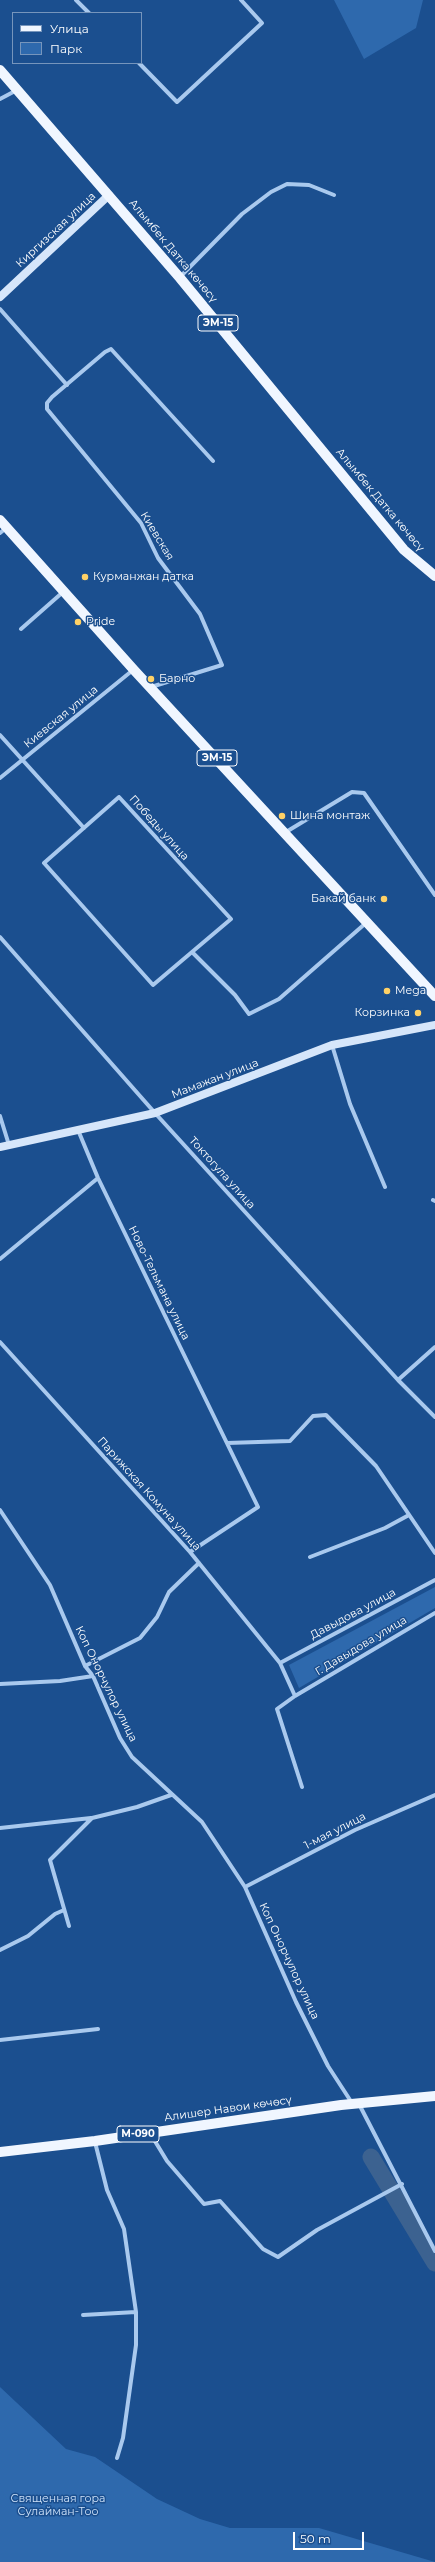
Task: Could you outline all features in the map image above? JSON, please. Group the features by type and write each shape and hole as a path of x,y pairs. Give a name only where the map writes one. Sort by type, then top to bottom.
{"main road":[{"name":"Алымбек Датка көчөсү","path":"0,70 180,278 404,550 435,576"},
{"name":"ЭМ-15","path":"2,527 64,591 134,670 286,832 435,996"},
{"name":"Алишер Навои көчөсү","path":"0,2152 95,2141 355,2103 435,2096"}],"street":[{"path":"76,0 88,12"},
{"path":"140,64 177,102 262,23 241,0"},
{"path":"0,99 18,90"},
{"path":"180,278 242,214 271,192 288,184 309,185 334,195"},
{"name":"Киргизская улица","path":"0,297 109,195"},
{"path":"0,309 67,385 105,352 111,349 213,461"},
{"name":"Киевская","path":"67,385 47,404 47,409 141,523 158,558 200,614 222,665 151,687"},
{"path":"21,629 64,591"},
{"name":"Киевская улица","path":"0,778 134,670"},
{"path":"0,735 84,828"},
{"path":"286,832 352,792 364,793 435,895"},
{"name":"Победы улица","path":"119,797 231,919 153,985 44,863 84,828 119,797"},
{"path":"192,952 235,995 249,1014 279,998 367,922"},
{"name":"Токтогула улица","path":"0,937 155,1113 398,1380 435,1417"},
{"name":"Мамажан улица","path":"0,1147 155,1113 332,1045 435,1025"},
{"path":"332,1045 350,1104 385,1187"},
{"path":"0,1116 9,1145"},
{"name":"Ново-Тельмана улица","path":"78,1130 98,1178 258,1507 190,1552"},
{"path":"0,1259 98,1178"},
{"name":"Парижская Комуна улица","path":"0,1342 190,1552 280,1663 295,1696"},
{"path":"398,1380 435,1347"},
{"path":"227,1442 290,1441 313,1416 326,1415 376,1466 435,1553"},
{"name":"Коп Онорчулор улица","path":"0,1510 50,1585 85,1666 93,1676 120,1738 132,1757 170,1795 202,1822 245,1887 328,2066 355,2103 402,2184 435,2250"},
{"path":"310,1557 386,1528 409,1515"},
{"path":"85,1666 140,1638 156,1617 169,1592 198,1563"},
{"name":"Давыдова улица","path":"280,1663 435,1580"},
{"name":"Г. Давыдова улица","path":"302,1787 277,1709 295,1696 435,1613"},
{"path":"0,1684 60,1681 93,1676"},
{"path":"0,1828 92,1818 137,1807 170,1795"},
{"name":"1-мая улица","path":"245,1887 355,1830 435,1795"},
{"path":"69,1926 50,1860 92,1818"},
{"path":"0,1950 28,1936 55,1914 64,1910"},
{"path":"0,2040 98,2029"},
{"path":"150,2133 167,2161 204,2204 220,2201 263,2249 278,2258 317,2230 402,2184"},
{"path":"95,2141 107,2190 124,2229 136,2312 136,2345 123,2438 117,2458"},
{"path":"83,2315 136,2312"}],"green space":[{"path":"334,0 423,0 416,28 364,59"},
{"path":"435,1587 435,1608 299,1688 289,1665"},
{"name":"Священная гора Сулайман-Тоо","path":"0,2387 66,2449 95,2457 157,2499 200,2519 230,2528 319,2528 435,2562 0,2562"}],"waterway":[{"path":"371,2157 435,2263"}],"place":[{"name":"Курманжан датка","path":"85,577"},
{"name":"Pride","path":"78,622"},
{"name":"Барно","path":"151,679"},
{"name":"Шина монтаж","path":"282,816"},
{"name":"Бакай банк","path":"384,899"},
{"name":"Mega","path":"387,991"},
{"name":"Корзинка","path":"418,1013"}]}
